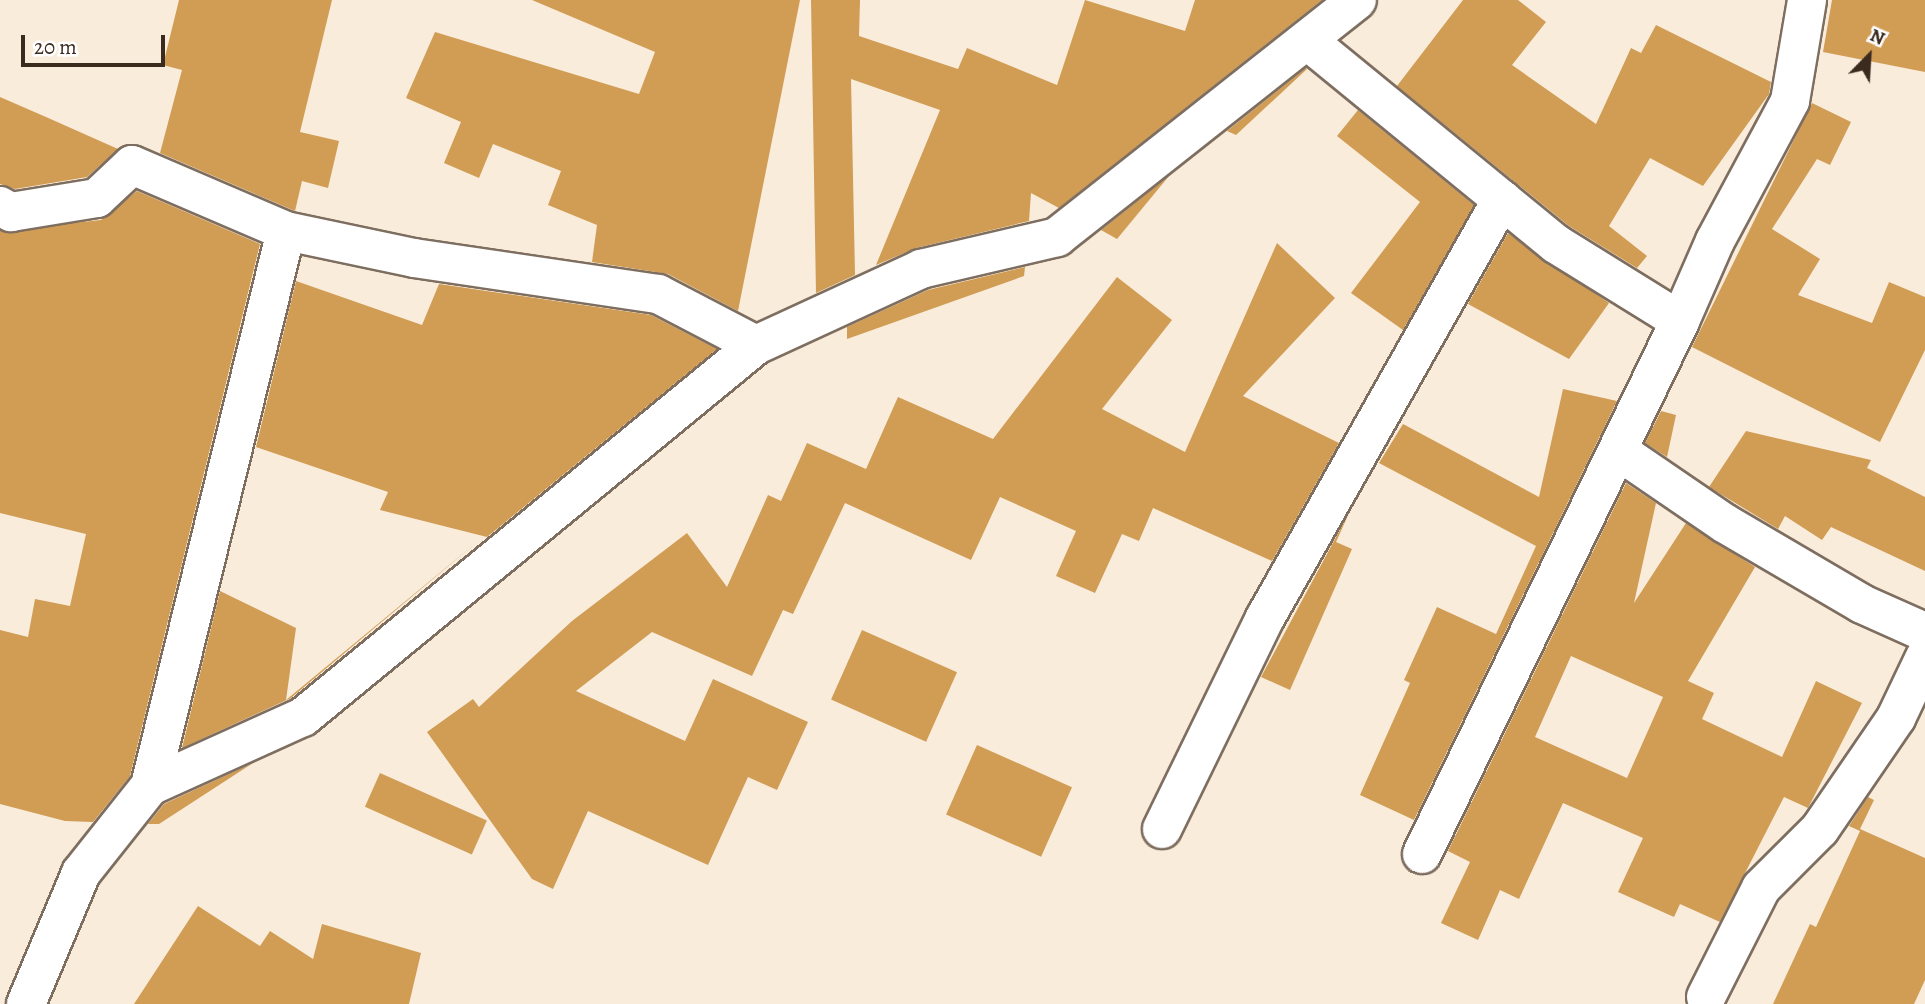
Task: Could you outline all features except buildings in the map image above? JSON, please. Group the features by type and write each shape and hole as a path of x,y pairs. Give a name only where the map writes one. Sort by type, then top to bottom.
{"street":[{"path":"150,786 303,717 756,345 921,269 1057,237 1357,0"},
{"path":"1422,854 1620,452 1715,241 1790,101 1807,0"},
{"path":"1308,41 1556,244 1680,321"},
{"path":"0,206 11,212 97,198 132,165 286,231 414,258 658,294 756,345"},
{"path":"1162,829 1265,618 1502,200"},
{"path":"26,1004 81,873 150,786 286,231"},
{"path":"1620,452 1735,530 1862,604 1925,632"},
{"path":"1706,997 1761,888 1819,829 1896,718 1925,657"}]}
